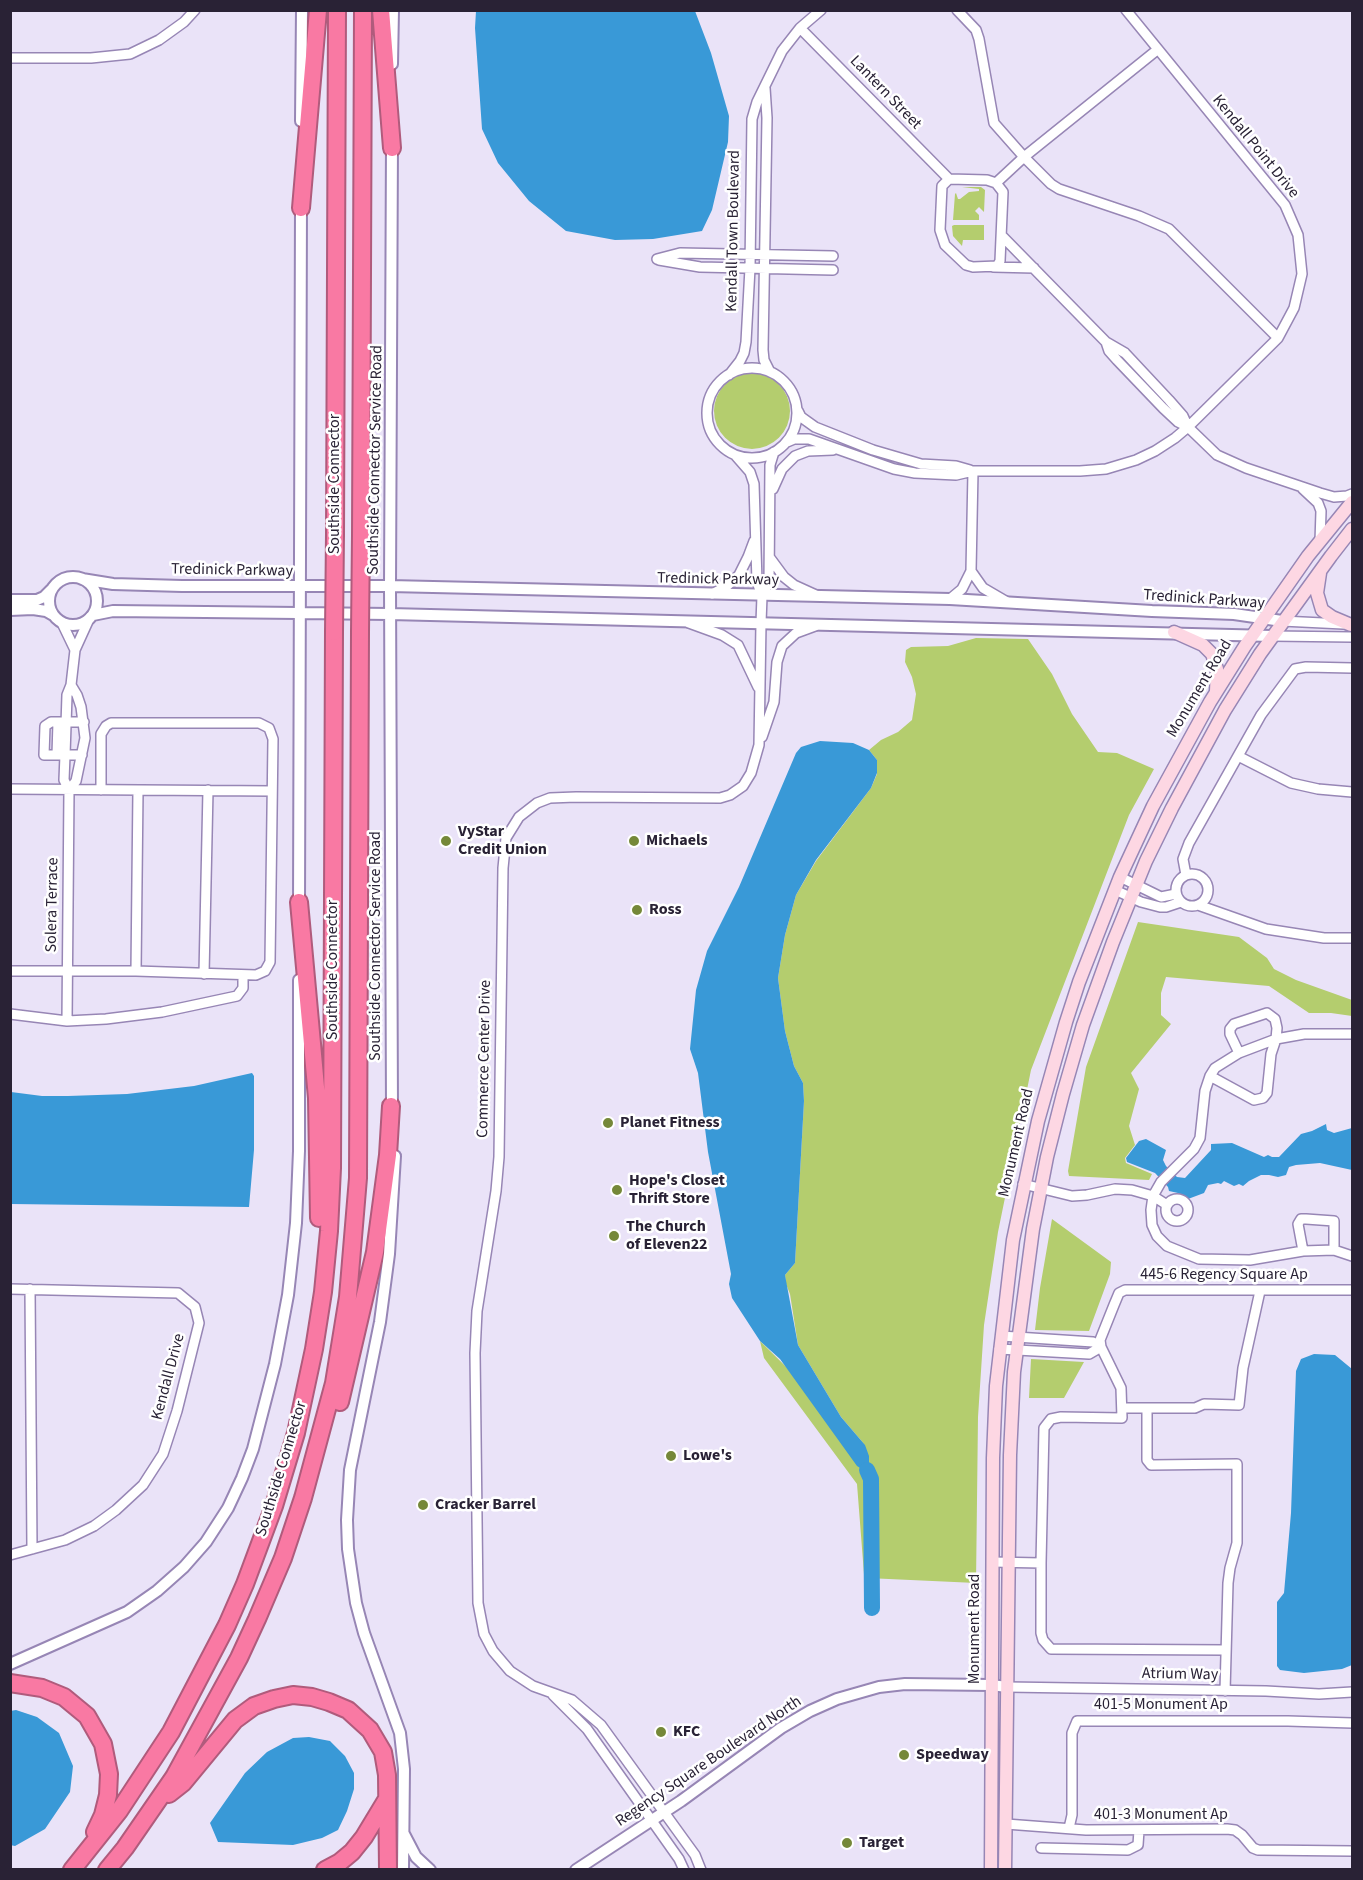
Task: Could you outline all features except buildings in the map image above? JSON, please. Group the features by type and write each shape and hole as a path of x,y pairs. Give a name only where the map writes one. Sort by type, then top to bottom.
{"highway":[{"path":"301,208 318,10"},
{"name":"Southside Connector","path":"72,1869 142,1778 171,1732 201,1677 245,1584 274,1506 296,1433 314,1349 329,1231 332,1157 337,10"},
{"name":"Southside Connector","path":"106,1869 125,1848 158,1801 200,1731 239,1658 283,1557 320,1443 334,1383 348,1297 358,1178 363,10"},
{"path":"381,10 392,148"},
{"path":"285,1469 312,1314 318,1251 317,1098 299,902"},
{"path":"303,1498 331,1437 363,1312 382,1209 391,1106"},
{"path":"10,1683 42,1688 64,1697 87,1716 104,1744 109,1774 108,1795 90,1848"},
{"path":"158,1801 183,1783 235,1720 254,1706 294,1695 312,1696 348,1710 370,1730 383,1752 388,1798 388,1869"},
{"path":"325,1869 340,1862 352,1852 388,1798"}],"main road":[{"name":"Monument Road","path":"991,1869 993,1452 999,1349 1013,1240 1023,1184 1038,1122 1066,1022 1120,877 1153,806 1216,692 1253,634 1320,542 1353,502"},
{"name":"Monument Road","path":"1005,1869 1008,1562 1011,1432 1017,1344 1040,1189 1063,1094 1080,1035 1130,897 1194,766 1225,710 1282,621 1353,530"},
{"path":"1320,570 1317,593 1322,610 1352,629"},
{"path":"1174,632 1203,645 1212,654 1217,669 1216,692"}],"street":[{"path":"10,58 91,58 130,54 159,40 184,22 195,10"},
{"path":"10,1664 127,1612 166,1583 206,1542 228,1508 253,1449 275,1364 288,1295 296,1223 298,1151 302,10"},
{"name":"Southside Connector Service Road","path":"393,10 390,614 391,1106 395,1153 389,1254 380,1322 350,1470 347,1520 349,1557 356,1603 364,1633 400,1733 404,1769 403,1869"},
{"name":"Kendall Town Boulevard","path":"729,375 744,353 750,268 752,118 782,51 800,28 821,10"},
{"path":"957,10 975,30 979,39 994,123 1024,157 1059,189 1139,216 1169,229 1278,338"},
{"name":"Kendall Point Drive","path":"973,471 1106,469 1136,460 1155,451 1188,427 1278,338 1294,308 1302,274 1298,235 1285,205 1126,10"},
{"name":"Lantern Street","path":"800,28 949,179"},
{"path":"996,183 1024,157 1157,50"},
{"name":"Kendall Town Boulevard","path":"765,86 767,118 763,350 766,366 770,372"},
{"path":"993,267 1000,261 1003,192 996,183 987,180 949,179 942,186 940,230 945,245 966,265 993,267 1034,268"},
{"path":"1002,236 1106,342 1125,353 1183,416 1188,427 1216,455 1246,468 1334,497 1353,494"},
{"path":"833,256 680,253 657,259 700,267 833,270"},
{"path":"749,368 770,372 788,386 801,417 815,427 873,450 921,464 956,466 973,471 956,474 915,473 894,469 809,439 795,439 774,452 754,458 735,454 724,448 710,428 707,416 708,404 719,382 729,375 749,368"},
{"path":"787,442 797,420 797,409"},
{"path":"771,497 776,478 788,461 795,456 808,451 842,451"},
{"name":"Commerce Center Drive","path":"762,596 769,582 770,465 774,452"},
{"name":"Commerce Center Drive","path":"700,1869 695,1855 602,1725 572,1700 553,1695 522,1680 501,1662 492,1651 484,1634 478,1603 475,1346 480,1281 496,1191 499,1159 505,844 519,817 537,803 550,798 720,798 730,795 743,786 751,773 759,745 762,596 757,582 754,484 750,472 735,454"},
{"path":"950,599 962,589 971,571 973,471"},
{"path":"1296,484 1318,503 1321,511 1320,542"},
{"path":"710,595 727,586 739,574 756,536"},
{"path":"770,558 784,577 794,585 821,597"},
{"path":"971,571 983,588 1008,602"},
{"path":"10,600 37,600 44,597 66,578 82,579 93,588 96,594 96,608 91,616 80,624 62,623"},
{"name":"Tredinick Parkway","path":"82,579 113,584 390,586 950,599 1152,612 1233,614 1352,629"},
{"path":"51,590 49,602 53,615"},
{"path":"10,610 33,609 46,611 53,615 62,623 75,650"},
{"name":"Tredinick Parkway","path":"91,616 113,611 390,614 1272,636 1352,629"},
{"name":"Solera Terrace","path":"67,1021 69,790 64,780 61,755 62,721 71,685 75,650 91,616"},
{"path":"684,621 722,635 738,645 760,692"},
{"path":"759,745 774,702 777,662 782,646 796,633 819,624"},
{"path":"1186,875 1182,859 1189,843 1261,716 1295,669 1306,667 1353,668"},
{"name":"Solera Terrace","path":"69,790 76,781 85,738 84,722 77,694 71,685"},
{"path":"81,755 44,755 44,736 45,726 51,722 84,722"},
{"path":"10,971 136,971 256,975 265,971 270,962 273,739 269,728 259,723 111,723 101,734 100,790"},
{"path":"1238,756 1290,783 1318,789 1353,792"},
{"path":"10,789 272,791"},
{"path":"136,971 138,790"},
{"path":"204,974 208,790"},
{"path":"1120,877 1161,897 1178,898 1188,906 1198,904 1205,898 1208,889 1200,877 1186,875 1178,881 1178,898"},
{"path":"1115,890 1160,907 1166,907 1178,898"},
{"path":"1198,904 1266,929 1324,938 1353,938"},
{"path":"10,1014 67,1021 162,1012 237,996 243,988 243,975"},
{"path":"1210,1076 1254,1100 1263,1098 1267,1093 1271,1054 1276,1039 1275,1018 1267,1013 1234,1024 1230,1029 1230,1034 1239,1053"},
{"path":"1353,1034 1304,1034 1276,1039 1239,1053 1215,1068 1205,1091 1200,1138 1194,1149 1161,1182 1153,1196 1151,1217 1157,1236 1167,1246 1199,1259 1250,1260 1303,1251 1334,1250 1353,1256"},
{"path":"1023,1184 1072,1196 1115,1189 1132,1190 1153,1196 1167,1205"},
{"path":"1303,1251 1298,1224 1301,1219 1334,1221 1334,1250"},
{"name":"Kendall Drive","path":"10,1289 178,1293 195,1306 199,1323 177,1411 163,1454 143,1485 116,1510 94,1526 65,1540 10,1556"},
{"path":"30,1289 32,1549"},
{"name":"445-6 Regency Square Ap","path":"1101,1347 1100,1340 1119,1293 1125,1290 1353,1290"},
{"path":"1226,1650 1051,1649 1043,1640 1041,1633 1041,1563 1044,1428 1051,1419 1061,1417 1122,1413 1147,1408 1195,1408 1204,1404 1239,1405 1243,1368 1260,1291"},
{"path":"1001,1336 1017,1344 1058,1352 1089,1354 1101,1347"},
{"path":"1058,1352 1059,1340"},
{"path":"999,1349 1017,1344 1059,1340 1093,1342 1101,1347 1121,1388 1122,1413"},
{"path":"1147,1408 1147,1460 1151,1465 1237,1464 1237,1543 1228,1583 1225,1691"},
{"path":"992,1562 1041,1563"},
{"name":"Regency Square Boulevard North","path":"576,1869 663,1812 781,1728 837,1699 879,1687 905,1684 1006,1687"},
{"name":"Atrium Way","path":"1006,1687 1318,1694 1353,1692"},
{"name":"Commerce Center Drive","path":"553,1695 587,1729 684,1869"},
{"name":"401-5 Monument Ap","path":"1069,1828 1072,1815 1072,1733 1077,1721 1353,1723"},
{"name":"401-3 Monument Ap","path":"1006,1824 1139,1830 1235,1830 1258,1850 1353,1851"},
{"path":"1041,1848 1128,1850 1138,1845 1139,1830"},
{"path":"403,1831 416,1857 430,1869"}],"green space":[{"path":"962,187 981,187 985,190 984,212 979,207 975,211 979,215 979,220 953,220 955,194 960,199 969,192 979,191 979,189"},
{"path":"984,225 984,240 963,240 962,246 953,236 952,226"},
{"path":"752,373 766,376 779,384 787,397 790,411 787,425 779,438 766,446 752,449 738,446 725,438 717,425 714,411 717,397 725,384 738,376"},
{"path":"976,638 1028,639 1052,674 1072,714 1098,752 1117,753 1154,769 1129,815 1031,1070 998,1232 984,1325 978,1417 976,1583 867,1578 864,1574 857,1484 764,1358 760,1341 865,1445 841,1417 798,1345 790,1294 786,1284 785,1275 795,1263 804,1101 803,1083 794,1066 785,1031 778,978 785,935 796,895 816,861 871,788 877,774 877,760 869,750 881,740 898,732 912,720 916,694 905,662 906,650 911,647 948,646"},
{"path":"1138,922 1239,937 1267,958 1274,969 1296,980 1352,1000 1352,1016 1309,1013 1269,986 1166,977 1161,993 1161,1015 1171,1024 1131,1073 1139,1089 1129,1126 1135,1145 1125,1158 1126,1163 1152,1174 1149,1180 1069,1176 1086,1067"},
{"path":"1052,1219 1111,1262 1110,1274 1089,1331 1035,1330"},
{"path":"1031,1359 1084,1362 1064,1398 1029,1398"}],"water":[{"path":"476,11 695,11 711,53 729,116 728,142 712,210 702,231 653,239 615,240 566,231 529,201 498,163 482,129 475,28"},
{"path":"820,741 853,743 869,750 877,760 877,773 871,788 816,860 796,895 785,935 778,978 785,1031 794,1066 803,1083 804,1101 795,1263 785,1275 798,1345 841,1417 865,1445 869,1456 869,1469 865,1471 857,1466 780,1359 760,1341 732,1298 729,1284 731,1274 708,1152 698,1073 690,1049 696,990 707,951 739,887 796,753 801,747"},
{"path":"252,1073 254,1076 254,1150 249,1207 11,1204 11,1092 42,1096 127,1094 194,1086"},
{"path":"1326,1124 1327,1130 1334,1133 1352,1128 1352,1170 1320,1163 1296,1165 1289,1167 1286,1175 1278,1177 1261,1175 1243,1186 1239,1184 1234,1186 1224,1181 1221,1184 1208,1185 1204,1193 1188,1199 1169,1191 1155,1173 1127,1162 1126,1158 1139,1141 1146,1139 1166,1150 1163,1160 1166,1166 1177,1177 1185,1178 1211,1150 1211,1144 1232,1143 1264,1157 1268,1155 1279,1157 1301,1134"},
{"path":"1314,1354 1335,1355 1352,1369 1352,1665 1342,1669 1304,1673 1280,1670 1277,1666 1277,1602 1284,1593 1291,1513 1296,1371 1301,1359"},
{"path":"16,1710 37,1717 59,1733 73,1766 70,1792 45,1829 15,1846 10,1845 10,1711"},
{"path":"309,1737 330,1741 345,1756 354,1773 354,1789 338,1830 322,1838 293,1845 218,1842 210,1823 245,1773 267,1752 293,1738"}],"waterway":[{"path":"867,1470 871,1479 872,1608"}],"place":[{"name":"VyStar Credit Union","path":"446,841"},
{"name":"Michaels","path":"634,841"},
{"name":"Ross","path":"637,910"},
{"name":"Planet Fitness","path":"608,1123"},
{"name":"Hope's Closet Thrift Store","path":"617,1190"},
{"name":"The Church of Eleven22","path":"614,1236"},
{"name":"Lowe's","path":"671,1456"},
{"name":"Cracker Barrel","path":"423,1505"},
{"name":"KFC","path":"661,1732"},
{"name":"Speedway","path":"904,1755"},
{"name":"Target","path":"847,1843"}]}
